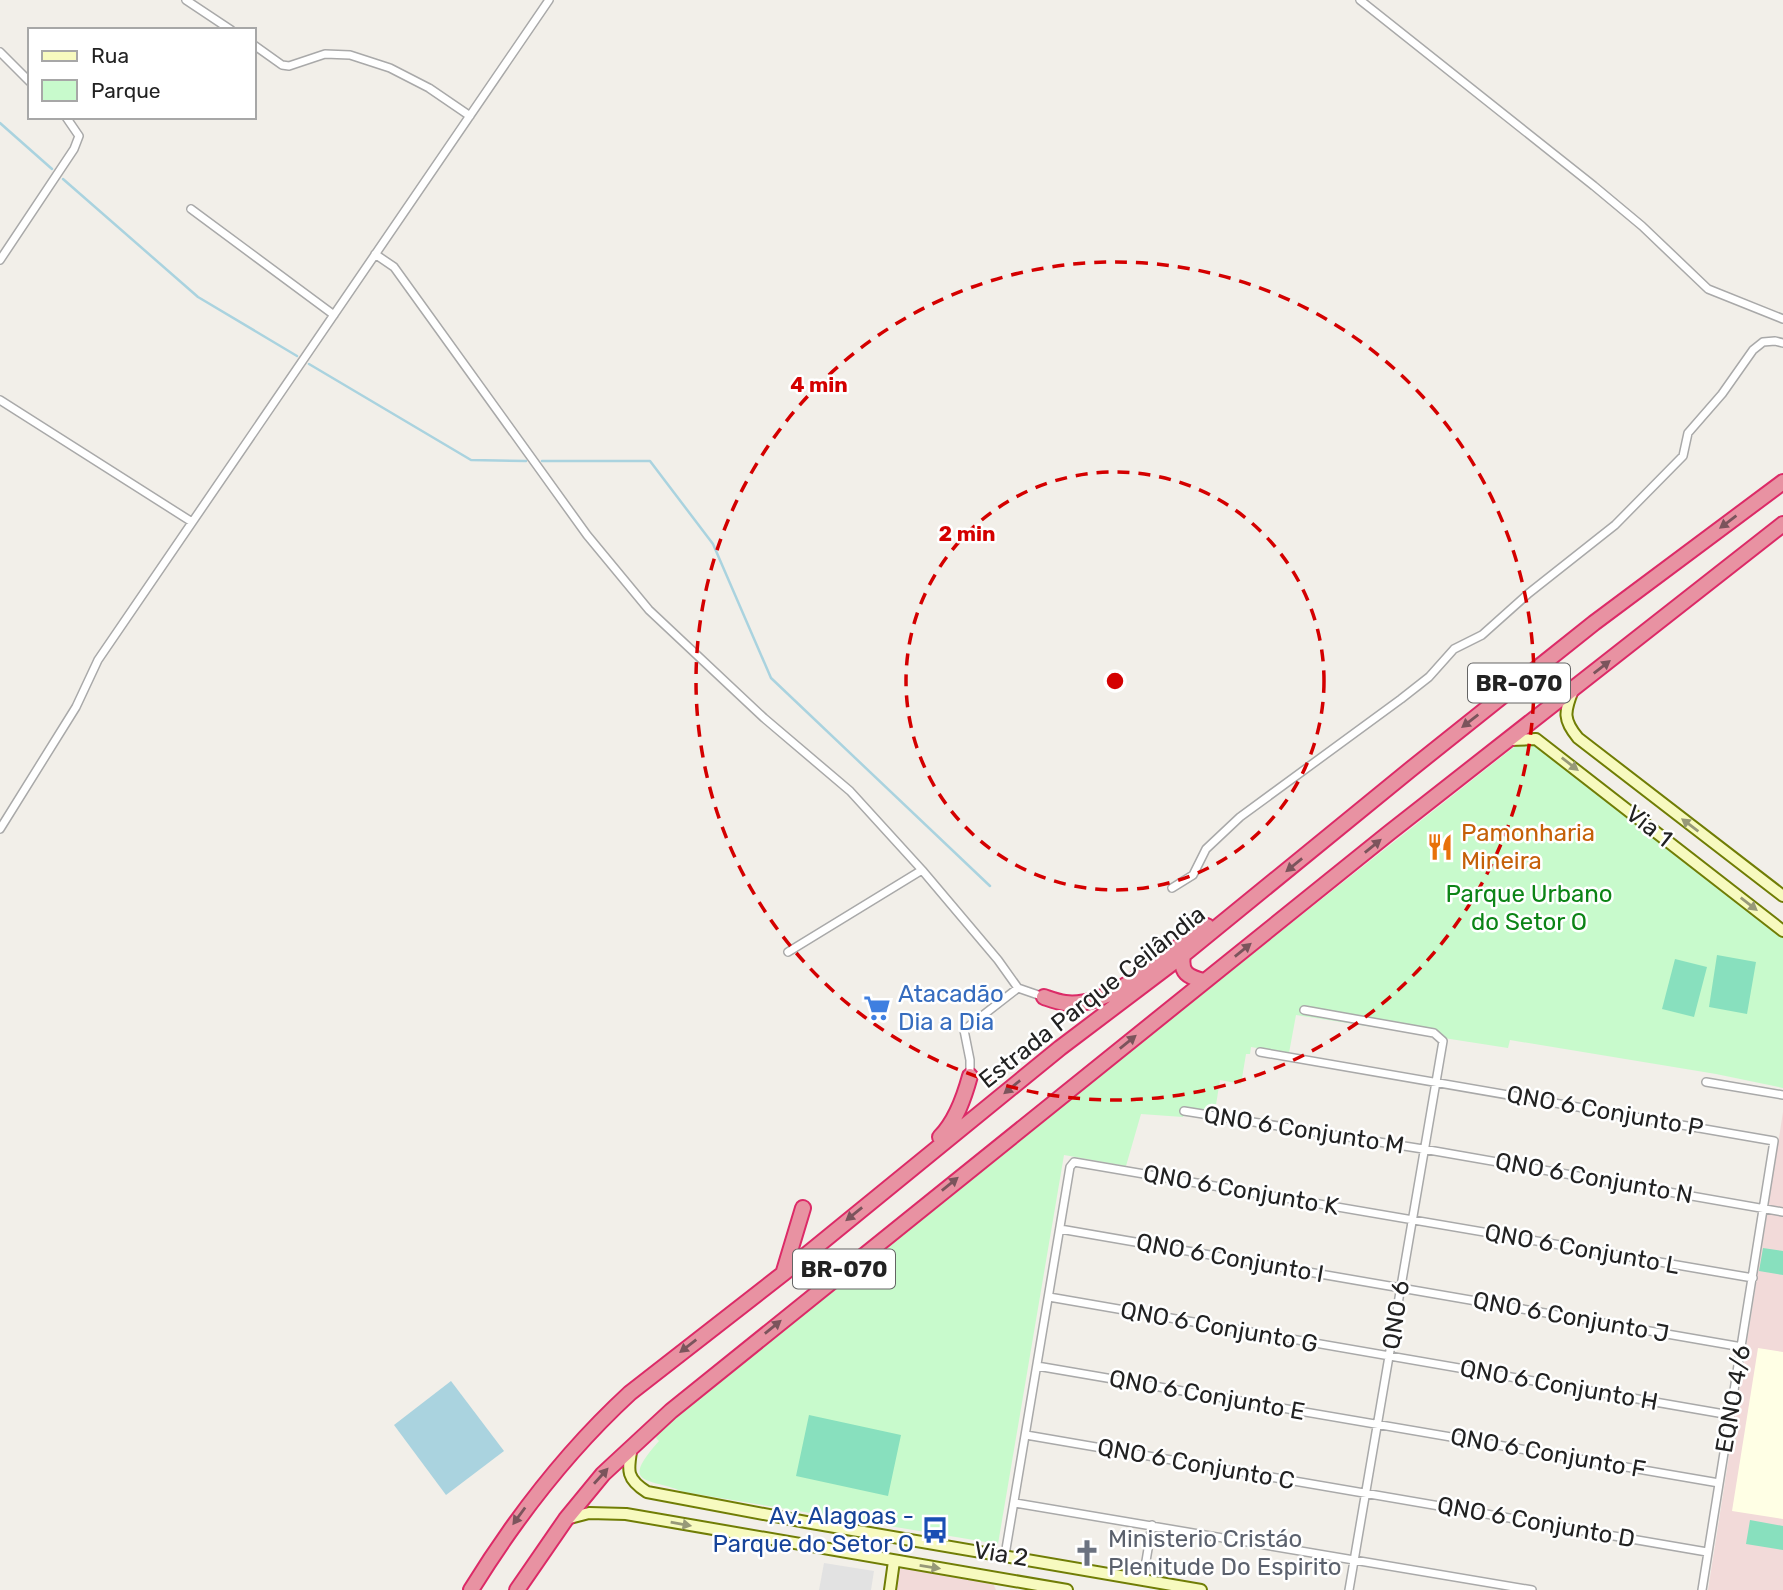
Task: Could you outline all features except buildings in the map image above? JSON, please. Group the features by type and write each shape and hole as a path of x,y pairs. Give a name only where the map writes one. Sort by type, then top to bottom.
{"highway":[{"name":"Estrada Parque Ceilândia","path":"471,1590 524,1509 607,1415 668,1362 784,1273 1060,1048 1183,956 1594,623 1783,482"},
{"name":"BR-070","path":"517,1590 566,1518 603,1474 671,1411 1204,981 1783,524"},
{"path":"1044,997 1065,1003 1084,1003 1104,996 1125,986 1203,929 1231,916"},
{"path":"1183,956 1182,969 1185,974 1204,981"},
{"path":"907,1171 949,1128 965,1095 970,1076"},
{"path":"784,1273 803,1208"}],"main road":[{"name":"Via 1","path":"1573,690 1565,715 1578,737 1783,896"},
{"name":"Via 1","path":"1510,740 1536,739 1783,931"},
{"name":"Via 2","path":"632,1446 628,1467 631,1479 647,1492 856,1531 1143,1579 1159,1586 1202,1590"},
{"name":"Via 2","path":"566,1518 589,1513 626,1514 853,1553 1002,1584 1067,1590"},
{"path":"853,1553 847,1545 850,1534 856,1531"},
{"path":"890,1590 894,1561"}],"street":[{"path":"186,0 228,28"},
{"path":"0,829 76,707 98,660 549,0"},
{"path":"1360,0 1594,186 1642,226 1708,289 1783,319"},
{"path":"256,47 282,65 289,66 325,54 350,55 380,65 429,88 470,116"},
{"path":"0,52 28,80"},
{"path":"0,260 74,149 79,136 66,119"},
{"path":"191,209 334,315"},
{"path":"375,254 394,267 587,535 649,610 764,718 850,791 922,870 1018,988 1044,997"},
{"path":"1172,888 1192,875 1206,849 1240,817 1410,692 1429,677 1454,649 1482,635 1615,525 1682,456 1688,433 1722,394 1753,350 1763,342 1783,343"},
{"path":"0,400 192,522"},
{"path":"788,952 922,870"},
{"path":"970,1076 964,1030 1018,988"},
{"name":"QNO 6","path":"1304,1010 1434,1033 1443,1041 1349,1590"},
{"name":"QNO 6 Conjunto P","path":"1260,1052 1774,1141"},
{"path":"1706,1083 1783,1095"},
{"name":"QNO 6 Conjunto M","path":"1184,1111 1423,1149"},
{"name":"EQNO 4/6","path":"1702,1590 1774,1141"},
{"name":"QNO 6 Conjunto N","path":"1423,1149 1764,1207"},
{"name":"QNO 6 Conjunto K","path":"1060,1229 1072,1164 1078,1162 1411,1219"},
{"path":"1764,1207 1783,1212"},
{"name":"QNO 6 Conjunto L","path":"1411,1219 1753,1279"},
{"path":"1005,1555 1060,1229"},
{"name":"QNO 6 Conjunto I","path":"1060,1229 1401,1287"},
{"name":"QNO 6 Conjunto J","path":"1401,1287 1742,1347"},
{"name":"QNO 6 Conjunto G","path":"1049,1297 1389,1356"},
{"name":"QNO 6 Conjunto H","path":"1389,1356 1730,1415"},
{"name":"QNO 6 Conjunto E","path":"1037,1366 1377,1424"},
{"name":"QNO 6 Conjunto F","path":"1377,1424 1719,1483"},
{"name":"QNO 6 Conjunto C","path":"1026,1435 1366,1493"},
{"name":"QNO 6 Conjunto D","path":"1366,1493 1707,1552"},
{"path":"1014,1503 1532,1590"},
{"path":"1143,1579 1152,1525"}],"shaded area":[{"path":"1783,1112 1783,1590 1708,1590"},
{"path":"1758,1348 1783,1352 1783,1519 1732,1511"},
{"path":"824,1563 874,1571 871,1590 819,1590"},
{"path":"904,1567 992,1581 996,1590 895,1590 898,1571"}],"green space":[{"name":"Parque Urbano do Setor O","path":"1533,742 1783,933 1783,1088 1716,1074 1510,1040 1508,1048 1296,1015 1289,1053 1251,1047 1250,1054 1246,1054 1241,1084 1220,1080 1215,1111 1185,1107 1183,1117 1141,1114 1126,1166 1064,1155 998,1544 684,1492 643,1478 640,1473 641,1466 659,1441 656,1438 663,1425 1514,747"},
{"path":"1717,955 1756,962 1747,1014 1709,1007"},
{"path":"1675,959 1707,967 1694,1017 1662,1009"},
{"path":"1763,1248 1783,1251 1783,1275 1759,1271"},
{"path":"809,1415 901,1435 888,1496 796,1476"},
{"path":"1750,1520 1783,1526 1783,1550 1746,1544"}],"water":[{"path":"451,1381 504,1451 446,1495 394,1425"}],"waterway":[{"path":"0,123 52,169"},
{"path":"63,179 198,297 297,356"},
{"path":"309,364 471,460 526,461"},
{"path":"542,461 650,461 713,544 771,678 990,886"}],"place":[{"name":"Pamonharia Mineira","path":"1440,847"},
{"name":"Atacadão Dia a Dia","path":"877,1008"},
{"name":"Av. Alagoas - Parque do Setor O","path":"935,1530"},
{"name":"Ministerio Cristáo Plenitude Do Espirito","path":"1087,1553"}]}
